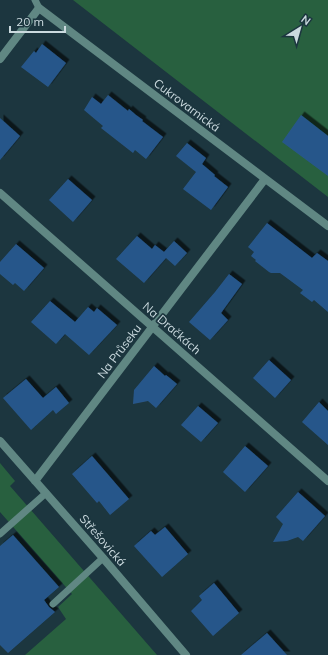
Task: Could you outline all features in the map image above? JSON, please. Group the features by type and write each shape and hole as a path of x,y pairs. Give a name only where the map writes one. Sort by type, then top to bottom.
{"street":[{"path":"0,59 39,8"},
{"name":"Cukrovarnická","path":"39,8 328,226"},
{"name":"Na Průseku","path":"35,481 265,179"},
{"name":"Na Dračkách","path":"0,194 328,481"},
{"name":"Střešovická","path":"0,441 186,655"}],"lane":[{"name":"Cukrovarnická","path":"35,0 39,8"},
{"path":"0,534 46,494"},
{"path":"53,604 103,558"}],"green space":[{"path":"73,0 328,0 328,197"},
{"path":"0,463 15,481 10,486 157,655 25,655 66,619 58,607 72,594 0,512"}],"building":[{"path":"42,44 66,63 48,87 21,67 34,51 36,53"},
{"path":"108,95 128,111 129,109 163,137 146,159 135,150 133,153 101,128 103,126 84,110 92,97 101,104"},
{"path":"301,115 328,136 328,176 282,142"},
{"path":"0,118 20,136 0,160"},
{"path":"187,143 206,158 202,164 228,187 211,210 183,189 196,172 176,156"},
{"path":"68,179 92,200 73,222 49,200"},
{"path":"267,223 312,258 317,253 328,261 328,312 314,300 312,302 300,293 303,290 280,273 269,272 251,256 254,252 248,247"},
{"path":"137,236 152,249 155,245 164,252 174,241 187,253 175,266 166,258 144,283 116,259"},
{"path":"16,244 44,268 24,291 15,283 13,285 0,274 0,262"},
{"path":"229,274 242,284 221,313 228,320 210,340 189,322"},
{"path":"50,301 75,322 88,307 94,312 97,308 117,325 89,355 65,334 56,344 31,322"},
{"path":"269,360 291,380 275,398 253,378"},
{"path":"154,366 177,384 156,408 148,401 133,404 134,390"},
{"path":"26,379 43,398 56,387 69,403 56,414 53,410 31,430 3,398"},
{"path":"319,402 328,411 328,445 302,422"},
{"path":"198,406 218,423 201,442 181,425"},
{"path":"245,446 268,466 245,492 223,472"},
{"path":"92,456 129,499 110,515 99,501 97,503 72,474"},
{"path":"298,492 325,516 303,541 298,537 287,541 273,542 283,524 276,517"},
{"path":"165,527 188,554 162,577 134,546 151,531 155,535"},
{"path":"13,535 59,587 44,600 55,612 8,653 0,645 0,546"},
{"path":"214,583 239,613 213,636 191,611 202,600 199,596"},
{"path":"267,633 287,655 241,655"}]}
